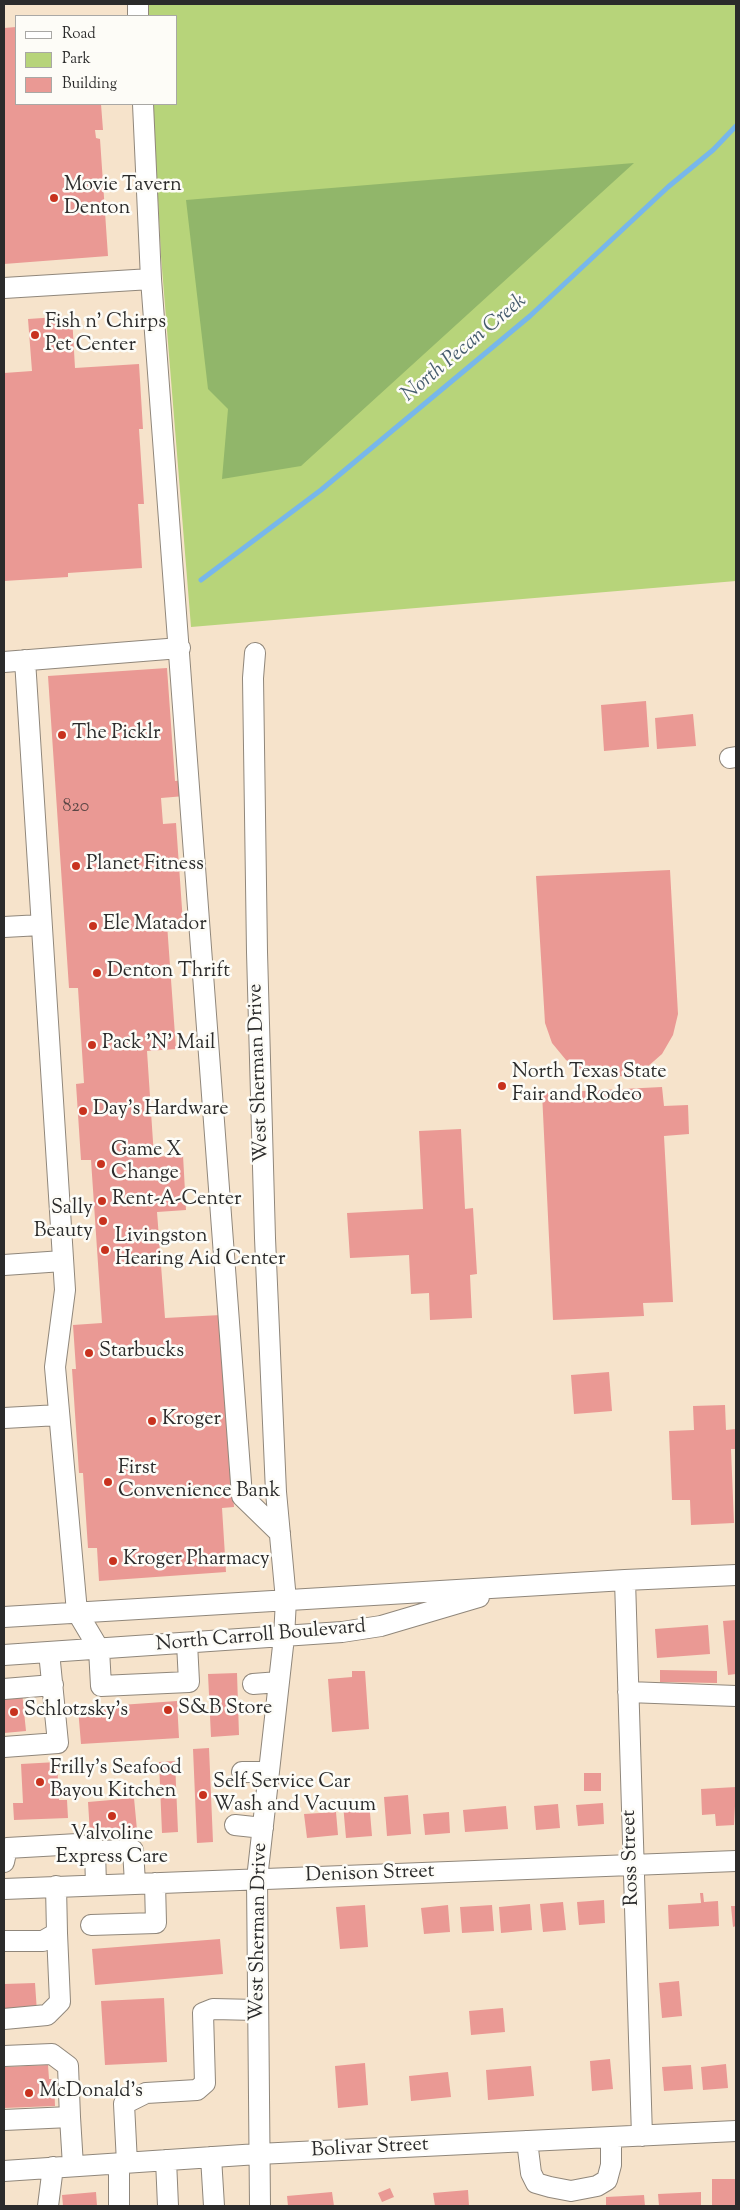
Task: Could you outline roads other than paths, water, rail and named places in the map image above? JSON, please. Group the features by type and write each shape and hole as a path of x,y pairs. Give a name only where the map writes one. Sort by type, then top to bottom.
{"street":[{"path":"143,105 151,279 242,1496 280,1534"},
{"path":"4,288 151,279"},
{"path":"4,662 180,648"},
{"name":"West Sherman Drive","path":"255,653 253,678 256,952 265,1253 276,1492 286,1600 284,1637 257,1879 258,2154 260,2206"},
{"path":"25,660 65,1290 55,1367 77,1612 99,1649 101,1686 189,1682 187,1643"},
{"path":"4,927 41,925"},
{"path":"4,1265 63,1261"},
{"path":"4,1418 59,1415"},
{"name":"North Carroll Boulevard","path":"4,1618 77,1612 736,1575"},
{"name":"Ross Street","path":"625,1580 632,1866 642,2136"},
{"name":"North Carroll Boulevard","path":"4,1655 342,1632 381,1626 512,1587"},
{"path":"4,1747 58,1743 49,1652"},
{"path":"253,1684 279,1682"},
{"path":"4,1689 53,1684"},
{"path":"628,1692 736,1696"},
{"path":"4,1737 57,1734"},
{"path":"242,1772 269,1772"},
{"path":"235,1826 263,1828"},
{"path":"4,1862 7,1848 78,1844 95,1852 133,1850 145,1883 156,1923 91,1925"},
{"path":"95,1852 96,1885"},
{"name":"Denison Street","path":"4,1889 736,1861"},
{"path":"4,2019 47,2015 60,2002 56,1886"},
{"path":"4,1941 42,1941 57,1933"},
{"path":"120,2206 124,2104 146,2093 197,2090 206,2083 203,2013 212,2009 257,2010"},
{"path":"4,2056 52,2054 68,2066 73,2166"},
{"path":"4,2120 70,2117"},
{"name":"Bolivar Street","path":"4,2171 258,2154 736,2131"},
{"path":"527,2141 530,2173 536,2183 572,2190 597,2186 607,2180 611,2165 611,2137"},
{"path":"211,2157 214,2206"},
{"path":"166,2160 168,2206"},
{"path":"48,2206 53,2167"}],"waterway":[{"name":"North Pecan Creek","path":"201,580 321,490 530,316 668,187 713,150 736,126"}],"place":[{"name":"Movie Tavern Denton","path":"54,198"},
{"name":"Fish n' Chirps Pet Center","path":"35,335"},
{"name":"The Picklr","path":"62,735"},
{"name":"Planet Fitness","path":"76,866"},
{"name":"Ele Matador","path":"93,926"},
{"name":"Denton Thrift","path":"97,973"},
{"name":"Pack 'N' Mail","path":"92,1045"},
{"name":"North Texas State Fair and Rodeo","path":"502,1086"},
{"name":"Day's Hardware","path":"83,1111"},
{"name":"Game X Change","path":"101,1164"},
{"name":"Rent-A-Center","path":"102,1201"},
{"name":"Sally Beauty","path":"103,1221"},
{"name":"Livingston Hearing Aid Center","path":"105,1250"},
{"name":"Starbucks","path":"89,1353"},
{"name":"Kroger","path":"152,1421"},
{"name":"First Convenience Bank","path":"108,1482"},
{"name":"Kroger Pharmacy","path":"113,1561"},
{"name":"S&B Store","path":"168,1710"},
{"name":"Schlotzsky's","path":"14,1712"},
{"name":"Frilly's Seafood Bayou Kitchen","path":"40,1782"},
{"name":"Self Service Car Wash and Vacuum","path":"203,1795"},
{"name":"Valvoline Express Care","path":"112,1816"},
{"name":"McDonald's","path":"29,2093"}]}
